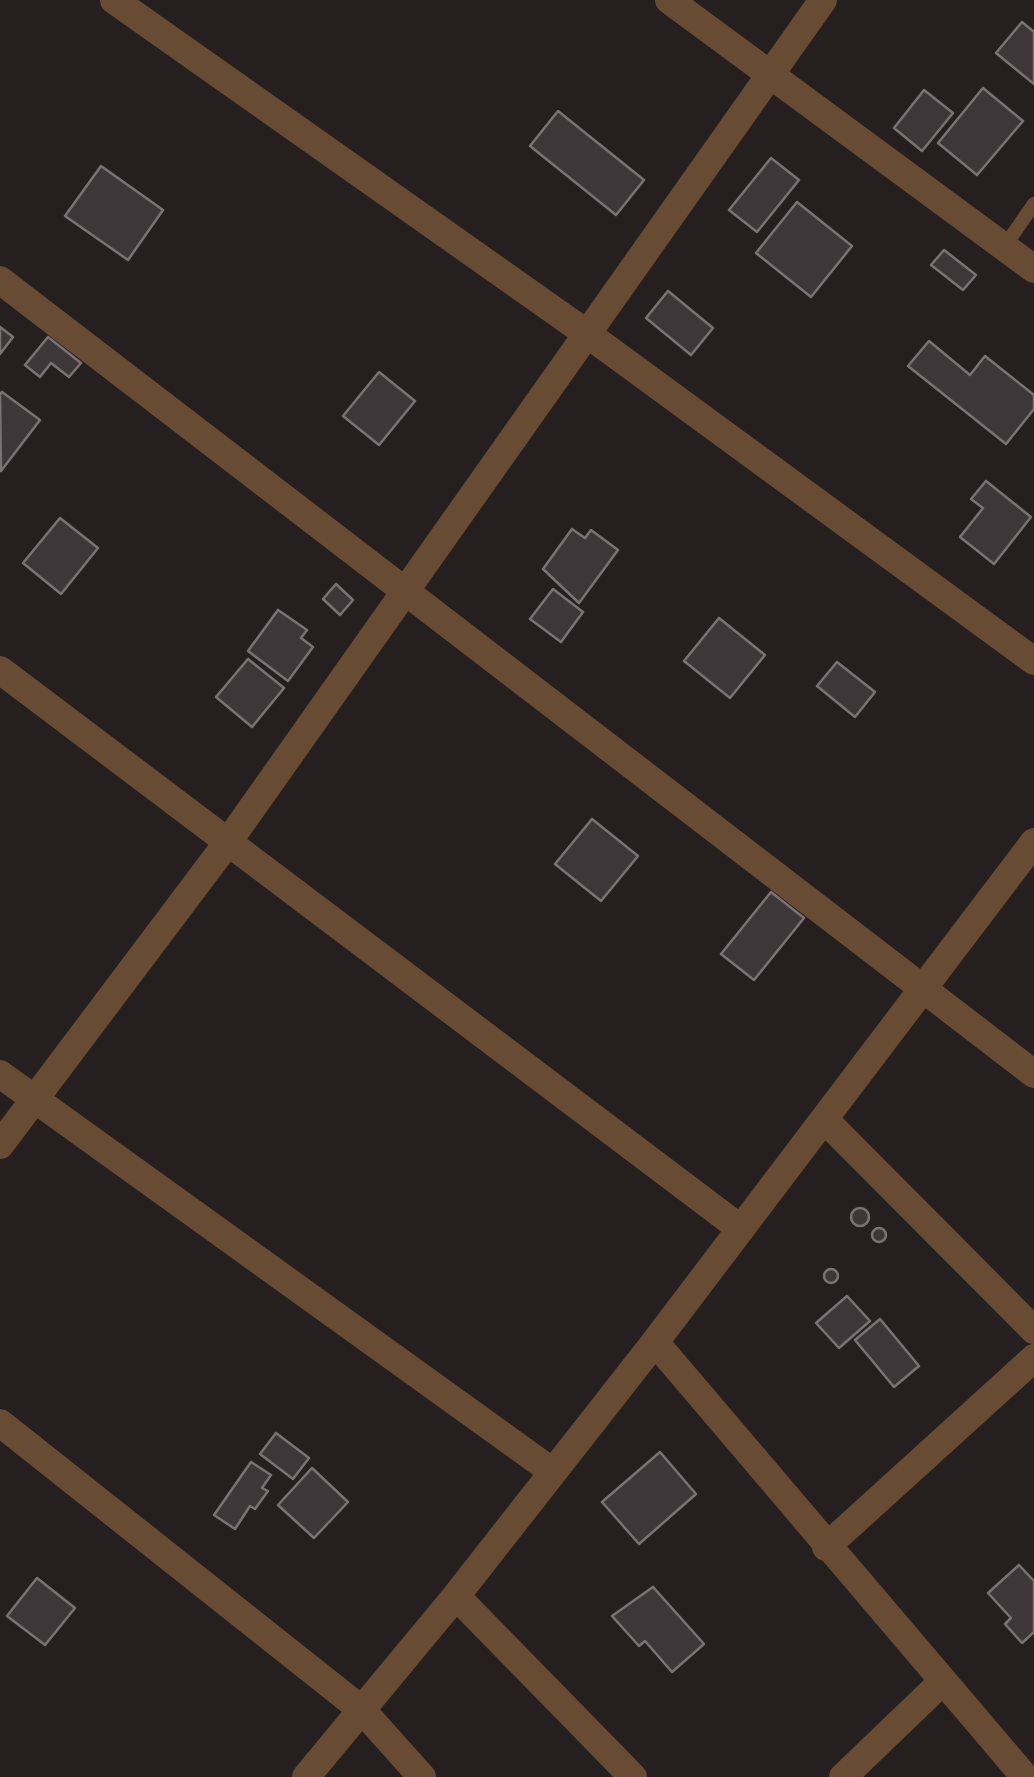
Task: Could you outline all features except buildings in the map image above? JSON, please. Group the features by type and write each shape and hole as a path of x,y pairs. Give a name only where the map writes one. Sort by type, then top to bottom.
{"street":[{"path":"114,0 586,333 1034,661"},
{"path":"669,0 1034,270"},
{"path":"0,1145 228,842 823,0"},
{"path":"0,280 1034,1074"},
{"path":"0,670 741,1228"},
{"path":"306,1777 456,1596 655,1342 1034,842"},
{"path":"0,1074 553,1472"},
{"path":"825,1120 1034,1330"},
{"path":"655,1342 1025,1777"},
{"path":"826,1547 1034,1358"},
{"path":"0,1423 362,1710 422,1777"},
{"path":"456,1596 633,1777"},
{"path":"843,1777 942,1682"}],"lane":[{"path":"1004,248 1034,204"}]}
